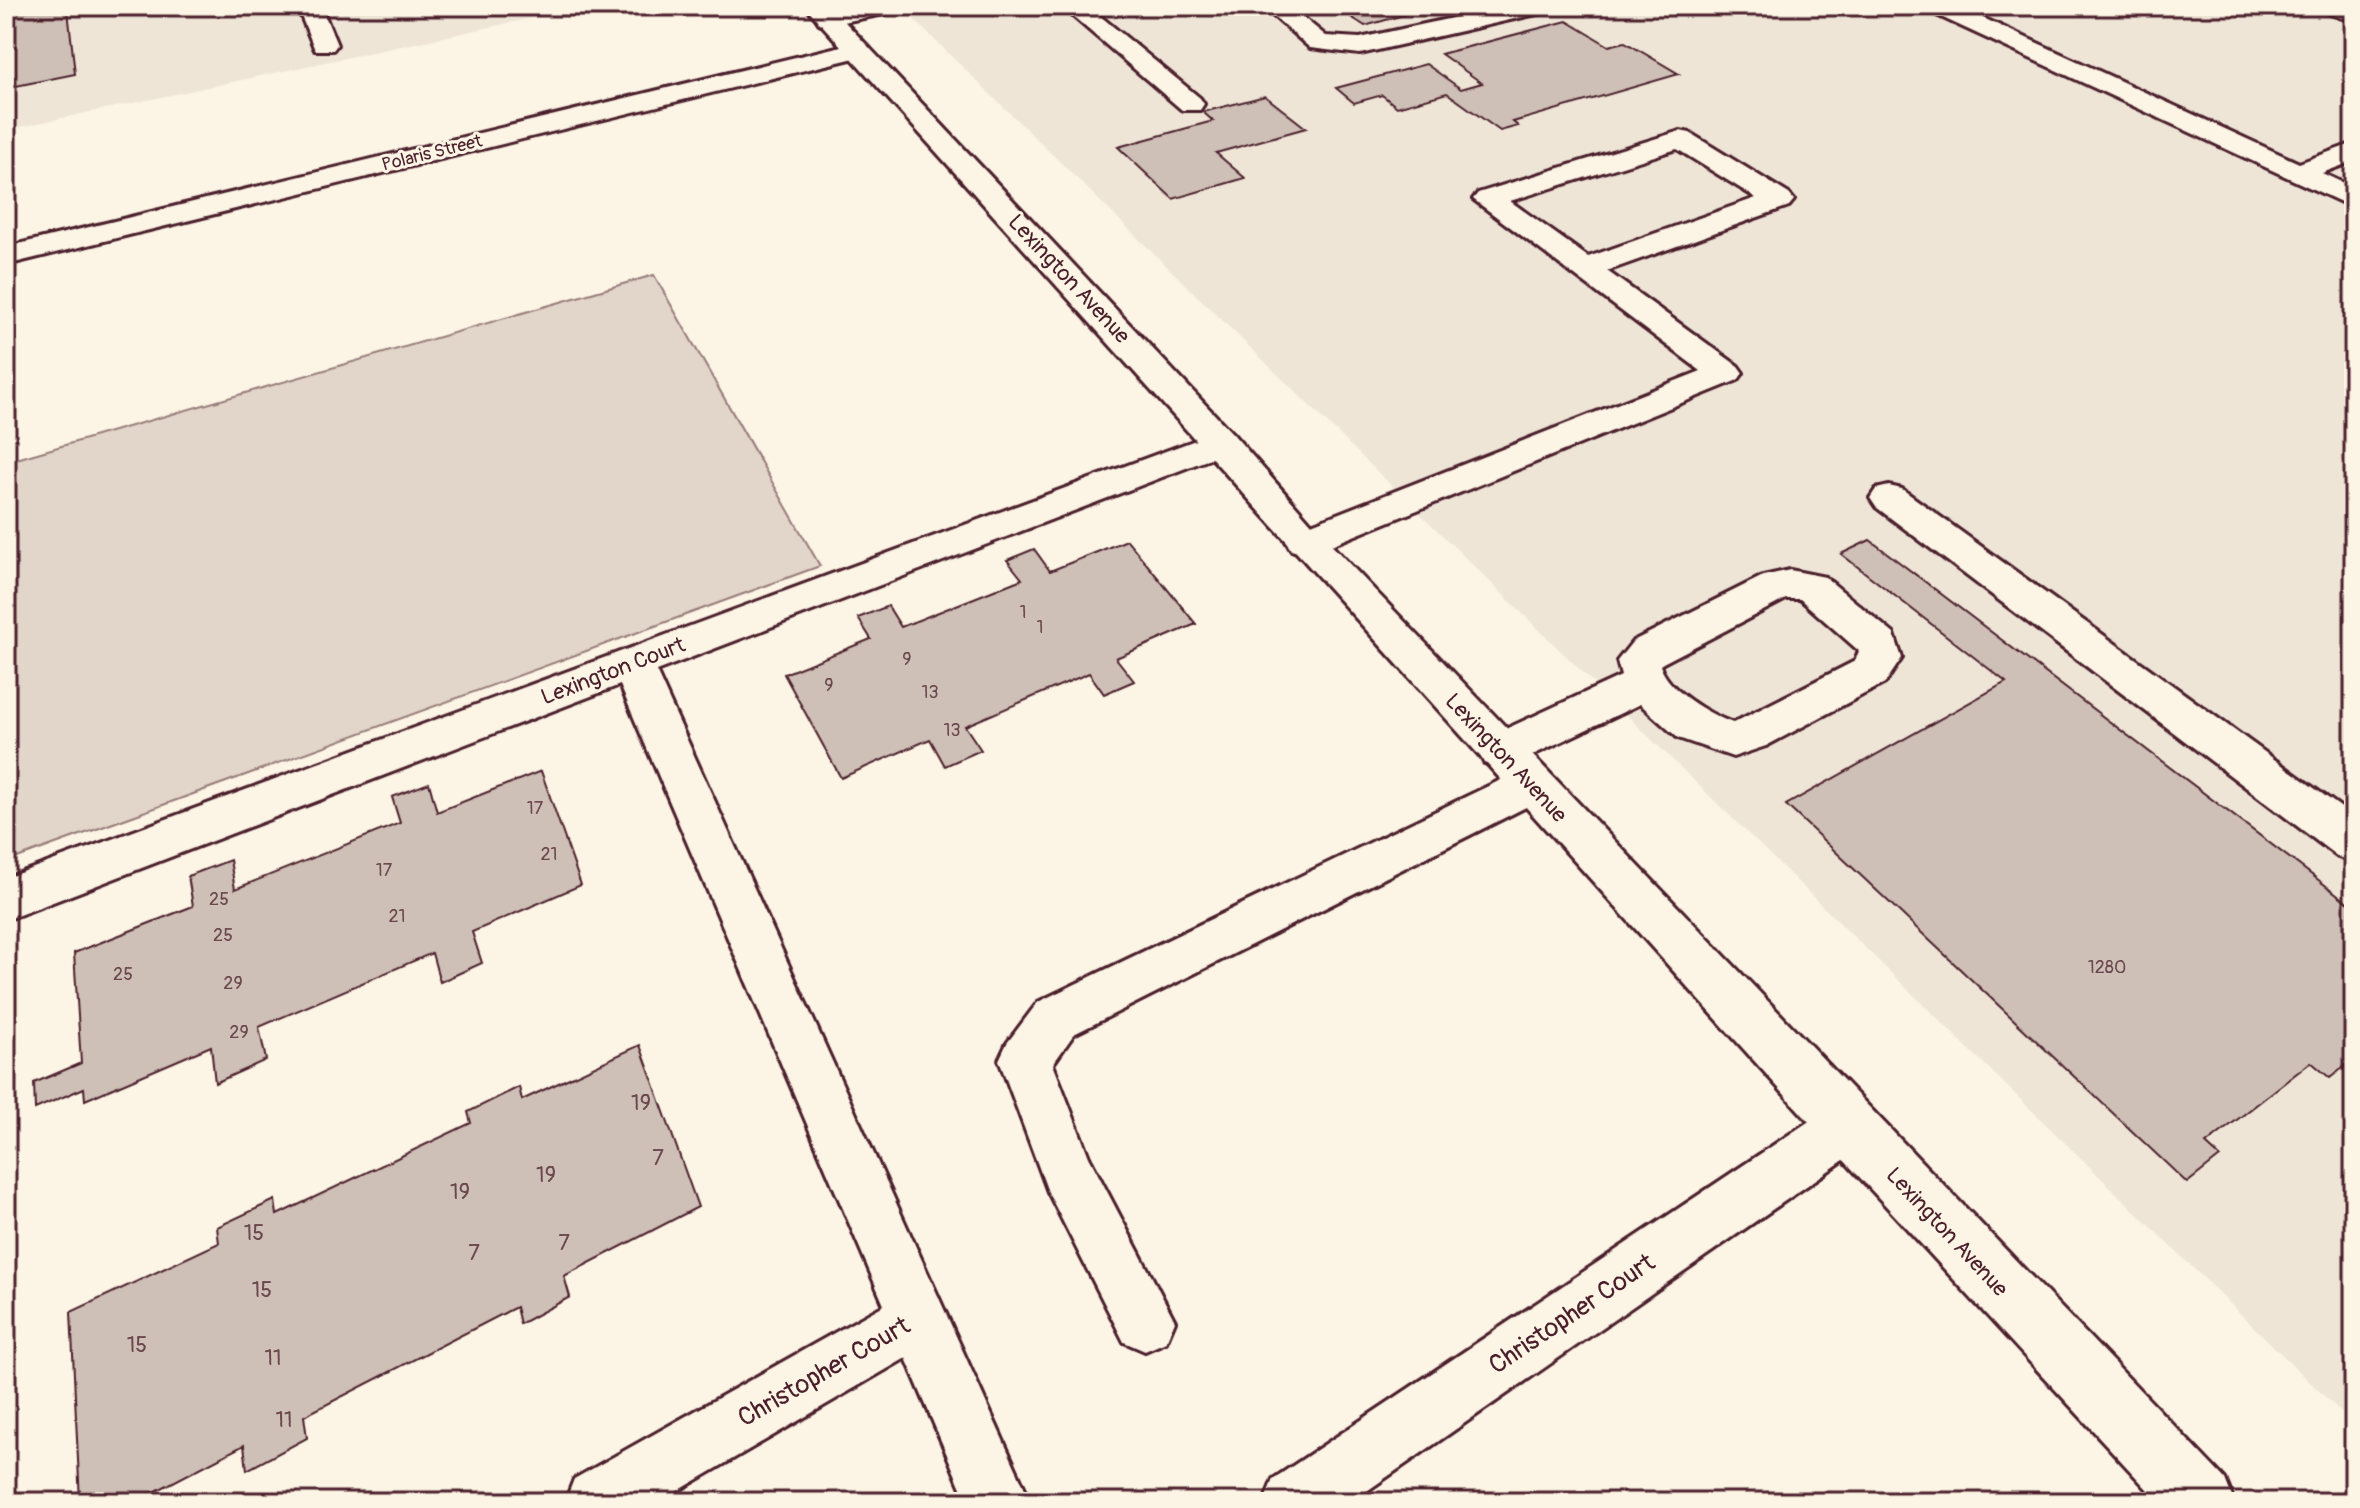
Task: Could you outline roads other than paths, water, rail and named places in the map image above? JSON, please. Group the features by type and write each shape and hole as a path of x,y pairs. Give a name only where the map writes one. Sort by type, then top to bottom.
{"street":[{"path":"309,6 324,45"},
{"path":"823,12 890,6"},
{"path":"1073,6 1191,104"},
{"path":"1274,6 1319,43 1360,46 1541,6"},
{"path":"1937,6 2354,199"},
{"path":"2330,6 2354,15"},
{"name":"Lexington Avenue","path":"823,12 1220,442 1305,541 1515,768 2202,1502"},
{"name":"Polaris Street","path":"6,256 858,50"},
{"path":"1305,541 1726,373 1488,199 1680,139 1779,200 1584,269"},
{"path":"2298,173 2354,151"},
{"name":"Lexington Court","path":"6,899 1220,442"},
{"path":"1889,498 2354,843"},
{"path":"1790,584 1811,587 1879,645 1881,658 1870,672 1751,734 1733,740 1693,726 1644,683 1638,661 1648,652 1777,586 1790,584"},
{"path":"632,664 919,1318"},
{"path":"1145,1321 1068,1173 1025,1060 1056,1018 1515,768 1644,683"},
{"name":"Christopher Court","path":"1296,1502 1848,1126"},
{"name":"Christopher Court","path":"597,1502 919,1318 999,1502"}]}
